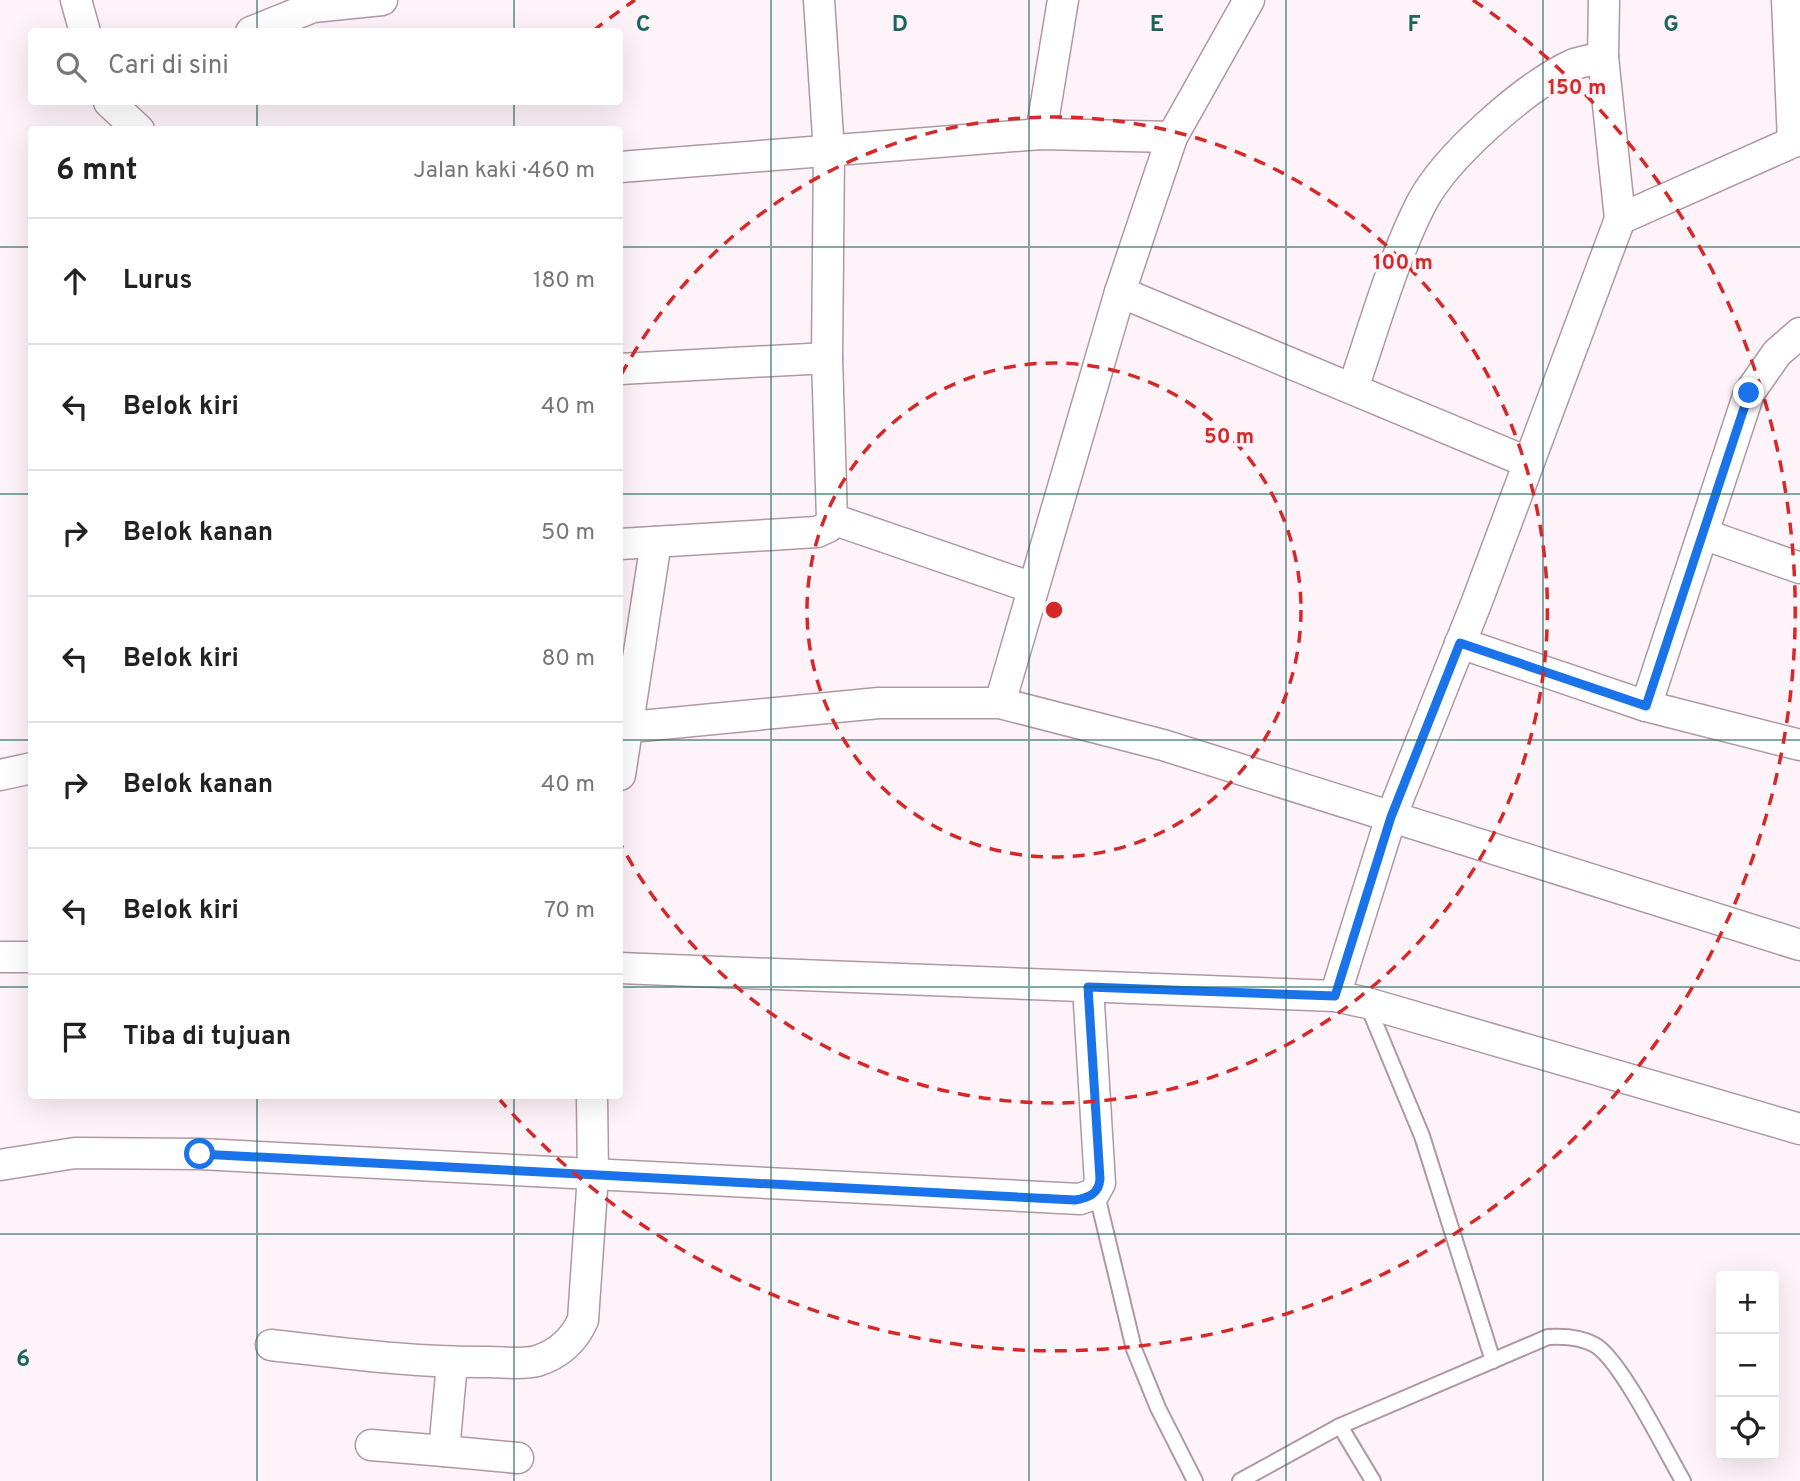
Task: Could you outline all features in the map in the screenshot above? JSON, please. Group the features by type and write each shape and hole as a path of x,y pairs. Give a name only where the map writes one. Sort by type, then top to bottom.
{"street":[{"path":"76,0 84,28"},
{"path":"261,28 313,7 382,0"},
{"path":"623,544 817,532 828,527 832,519 827,358 829,152 819,0"},
{"path":"1041,134 1063,0"},
{"path":"1000,703 1120,292 1172,137 1249,0"},
{"path":"1335,996 1391,817 1460,643 1620,219 1603,57 1604,0"},
{"path":"1620,219 1796,141 1787,0"},
{"path":"1353,388 1406,238 1422,201 1430,190 1461,153 1513,102 1545,79 1575,64 1603,57"},
{"path":"112,105 135,126"},
{"path":"623,167 1041,134 1172,137"},
{"path":"1120,292 1527,462"},
{"path":"1646,706 1749,393 1788,357 1800,333"},
{"path":"623,369 827,358"},
{"path":"832,519 1033,588"},
{"path":"1703,534 1800,568"},
{"path":"656,542 623,728 879,703 1000,703 1163,746 1800,945"},
{"path":"1460,643 1646,706 1800,745"},
{"path":"0,775 28,769"},
{"path":"2,957 28,957"},
{"path":"623,968 1335,996 1800,1129"},
{"path":"0,1166 85,1153 213,1154 1075,1200 1085,1198 1096,1191 1100,1179 1088,987"},
{"path":"271,1345 452,1363 534,1362 564,1347 578,1332 583,1320 593,1175 592,1099"},
{"path":"444,1451 452,1363"},
{"path":"371,1445 518,1458"}],"lane":[{"path":"1367,1003 1422,1136 1493,1361"},
{"path":"1096,1191 1135,1349 1158,1408 1195,1481"},
{"path":"1240,1481 1340,1426 1548,1337 1561,1336 1596,1345 1614,1361 1683,1481"},
{"path":"1340,1426 1373,1481"}],"route":[{"path":"200,1154 1075,1200 1094,1194 1100,1179 1088,987 1335,996 1391,817 1460,643 1646,706 1749,393"}]}
